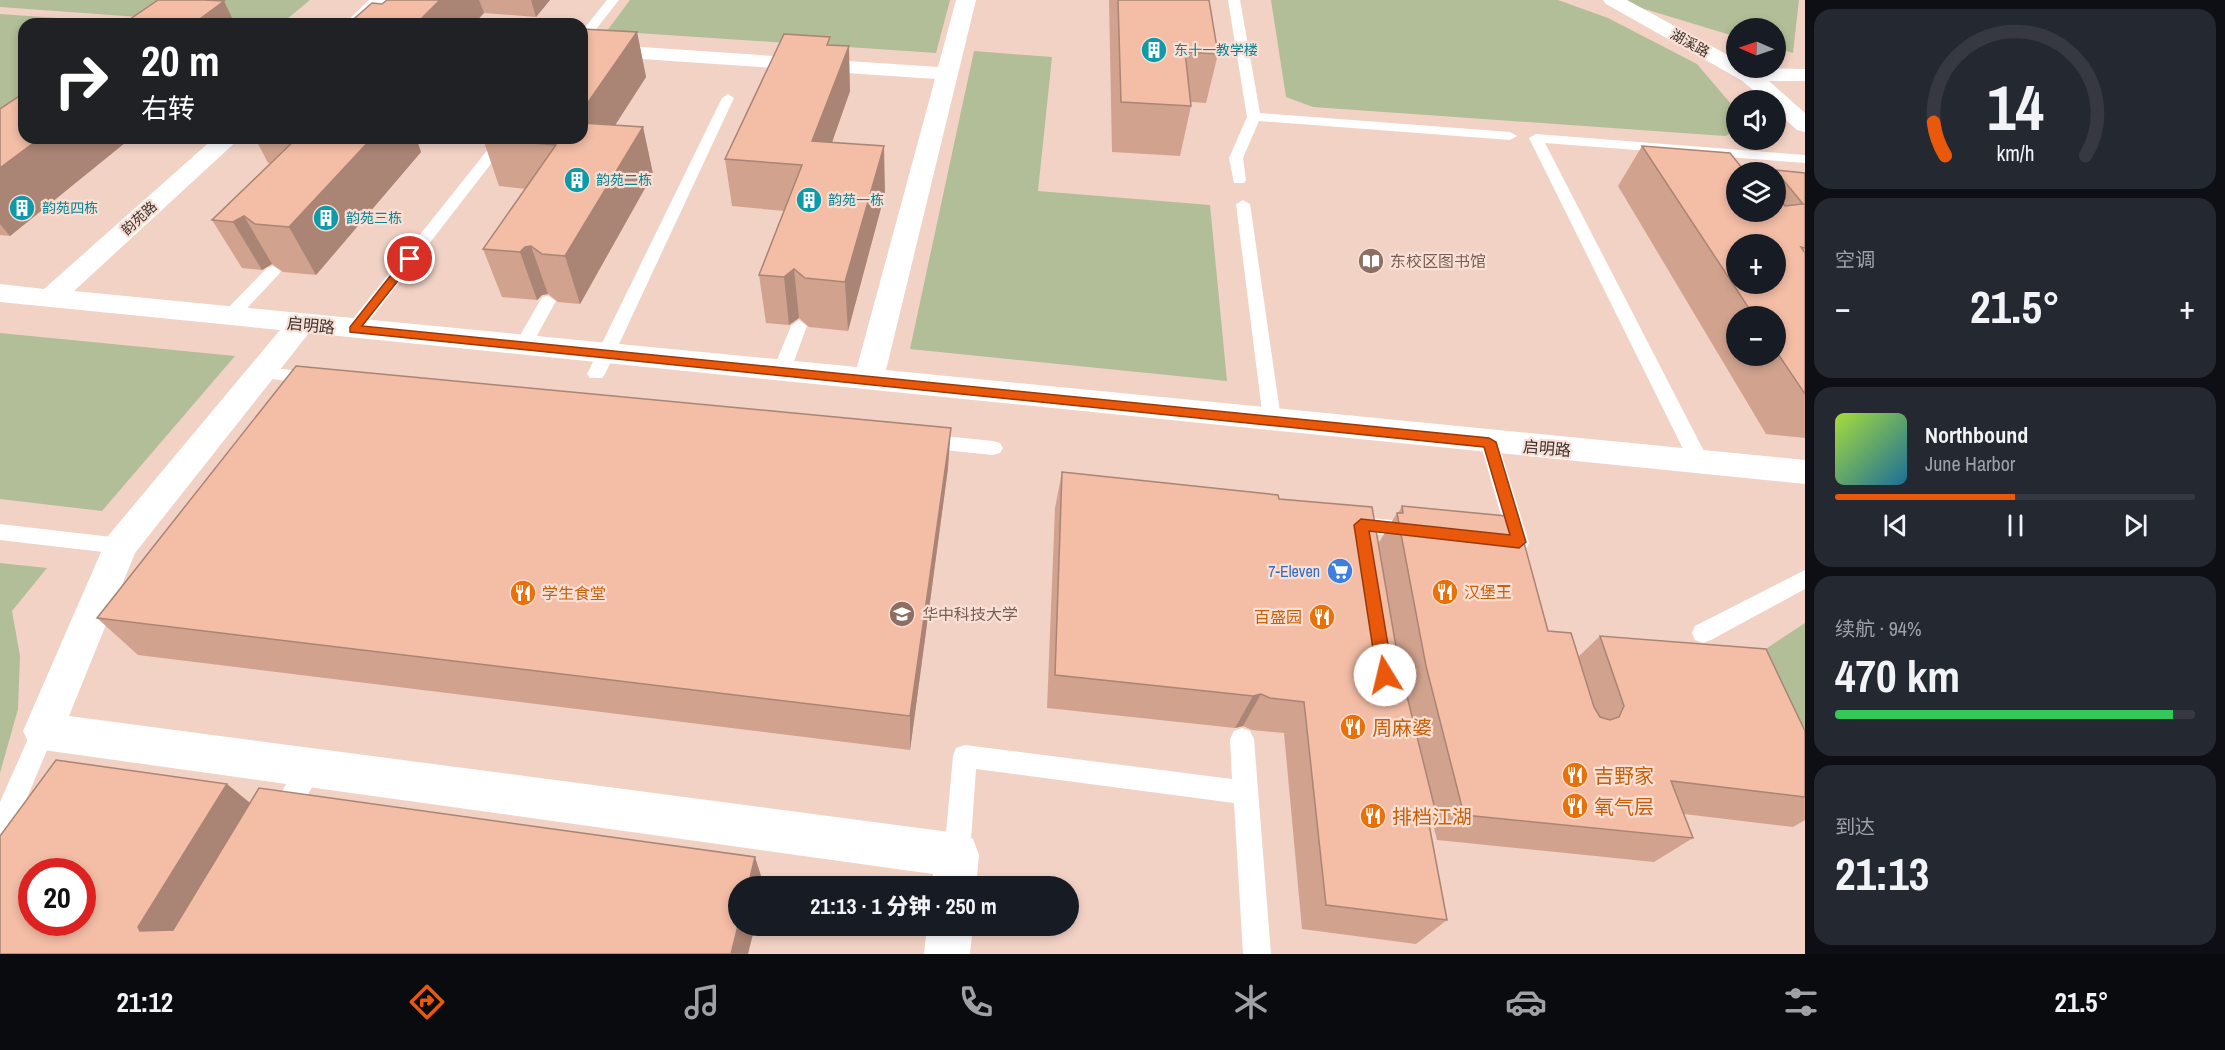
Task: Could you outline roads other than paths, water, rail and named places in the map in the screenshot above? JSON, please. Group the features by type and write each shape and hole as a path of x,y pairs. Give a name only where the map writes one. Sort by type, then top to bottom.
{"street":[{"path":"360,18 380,0"},
{"path":"868,381 966,0"},
{"name":"湖溪路","path":"1613,0 1726,62"},
{"path":"588,49 948,74"},
{"name":"湖溪路","path":"1786,75 1805,75"},
{"path":"1752,78 1805,125"},
{"name":"韵苑路","path":"50,298 221,144"},
{"name":"启明路","path":"0,293 523,346 601,365 781,372 1805,472"},
{"path":"300,324 120,546 44,731 310,767 956,871"},
{"path":"947,954 949,936"}],"lane":[{"path":"588,31 613,0"},
{"path":"1234,0 1254,117 1236,158 1239,180"},
{"path":"601,365 728,98"},
{"path":"1254,117 1510,136"},
{"path":"1699,461 1536,138 1805,159"},
{"path":"354,329 499,144"},
{"path":"1694,150 1706,167"},
{"path":"1243,204 1272,419"},
{"path":"229,317 273,271"},
{"path":"523,346 548,301"},
{"path":"781,372 799,326"},
{"path":"261,373 329,380"},
{"path":"902,438 993,448"},
{"path":"1489,442 1526,565"},
{"path":"1367,559 1361,525 1429,532"},
{"path":"0,532 120,546"},
{"path":"1497,540 1519,542"},
{"path":"1703,633 1805,579"},
{"path":"0,832 44,731"},
{"path":"1242,739 1257,954"},
{"path":"956,871 965,756 1244,792"},
{"path":"271,835 310,767"}],"place":[{"name":"东十一教学楼","path":"1154,50"},
{"name":"韵苑二栋","path":"577,180"},
{"name":"韵苑一栋","path":"809,200"},
{"name":"韵苑四栋","path":"22,208"},
{"name":"韵苑三栋","path":"326,218"},
{"name":"东校区图书馆","path":"1371,261"},
{"name":"7-Eleven","path":"1340,571"},
{"name":"汉堡王","path":"1445,592"},
{"name":"学生食堂","path":"523,593"},
{"name":"华中科技大学","path":"902,614"},
{"name":"百盛园","path":"1322,617"},
{"name":"周麻婆","path":"1353,727"},
{"name":"吉野家","path":"1575,775"},
{"name":"氧气层","path":"1575,806"},
{"name":"排档江湖","path":"1373,816"}]}
